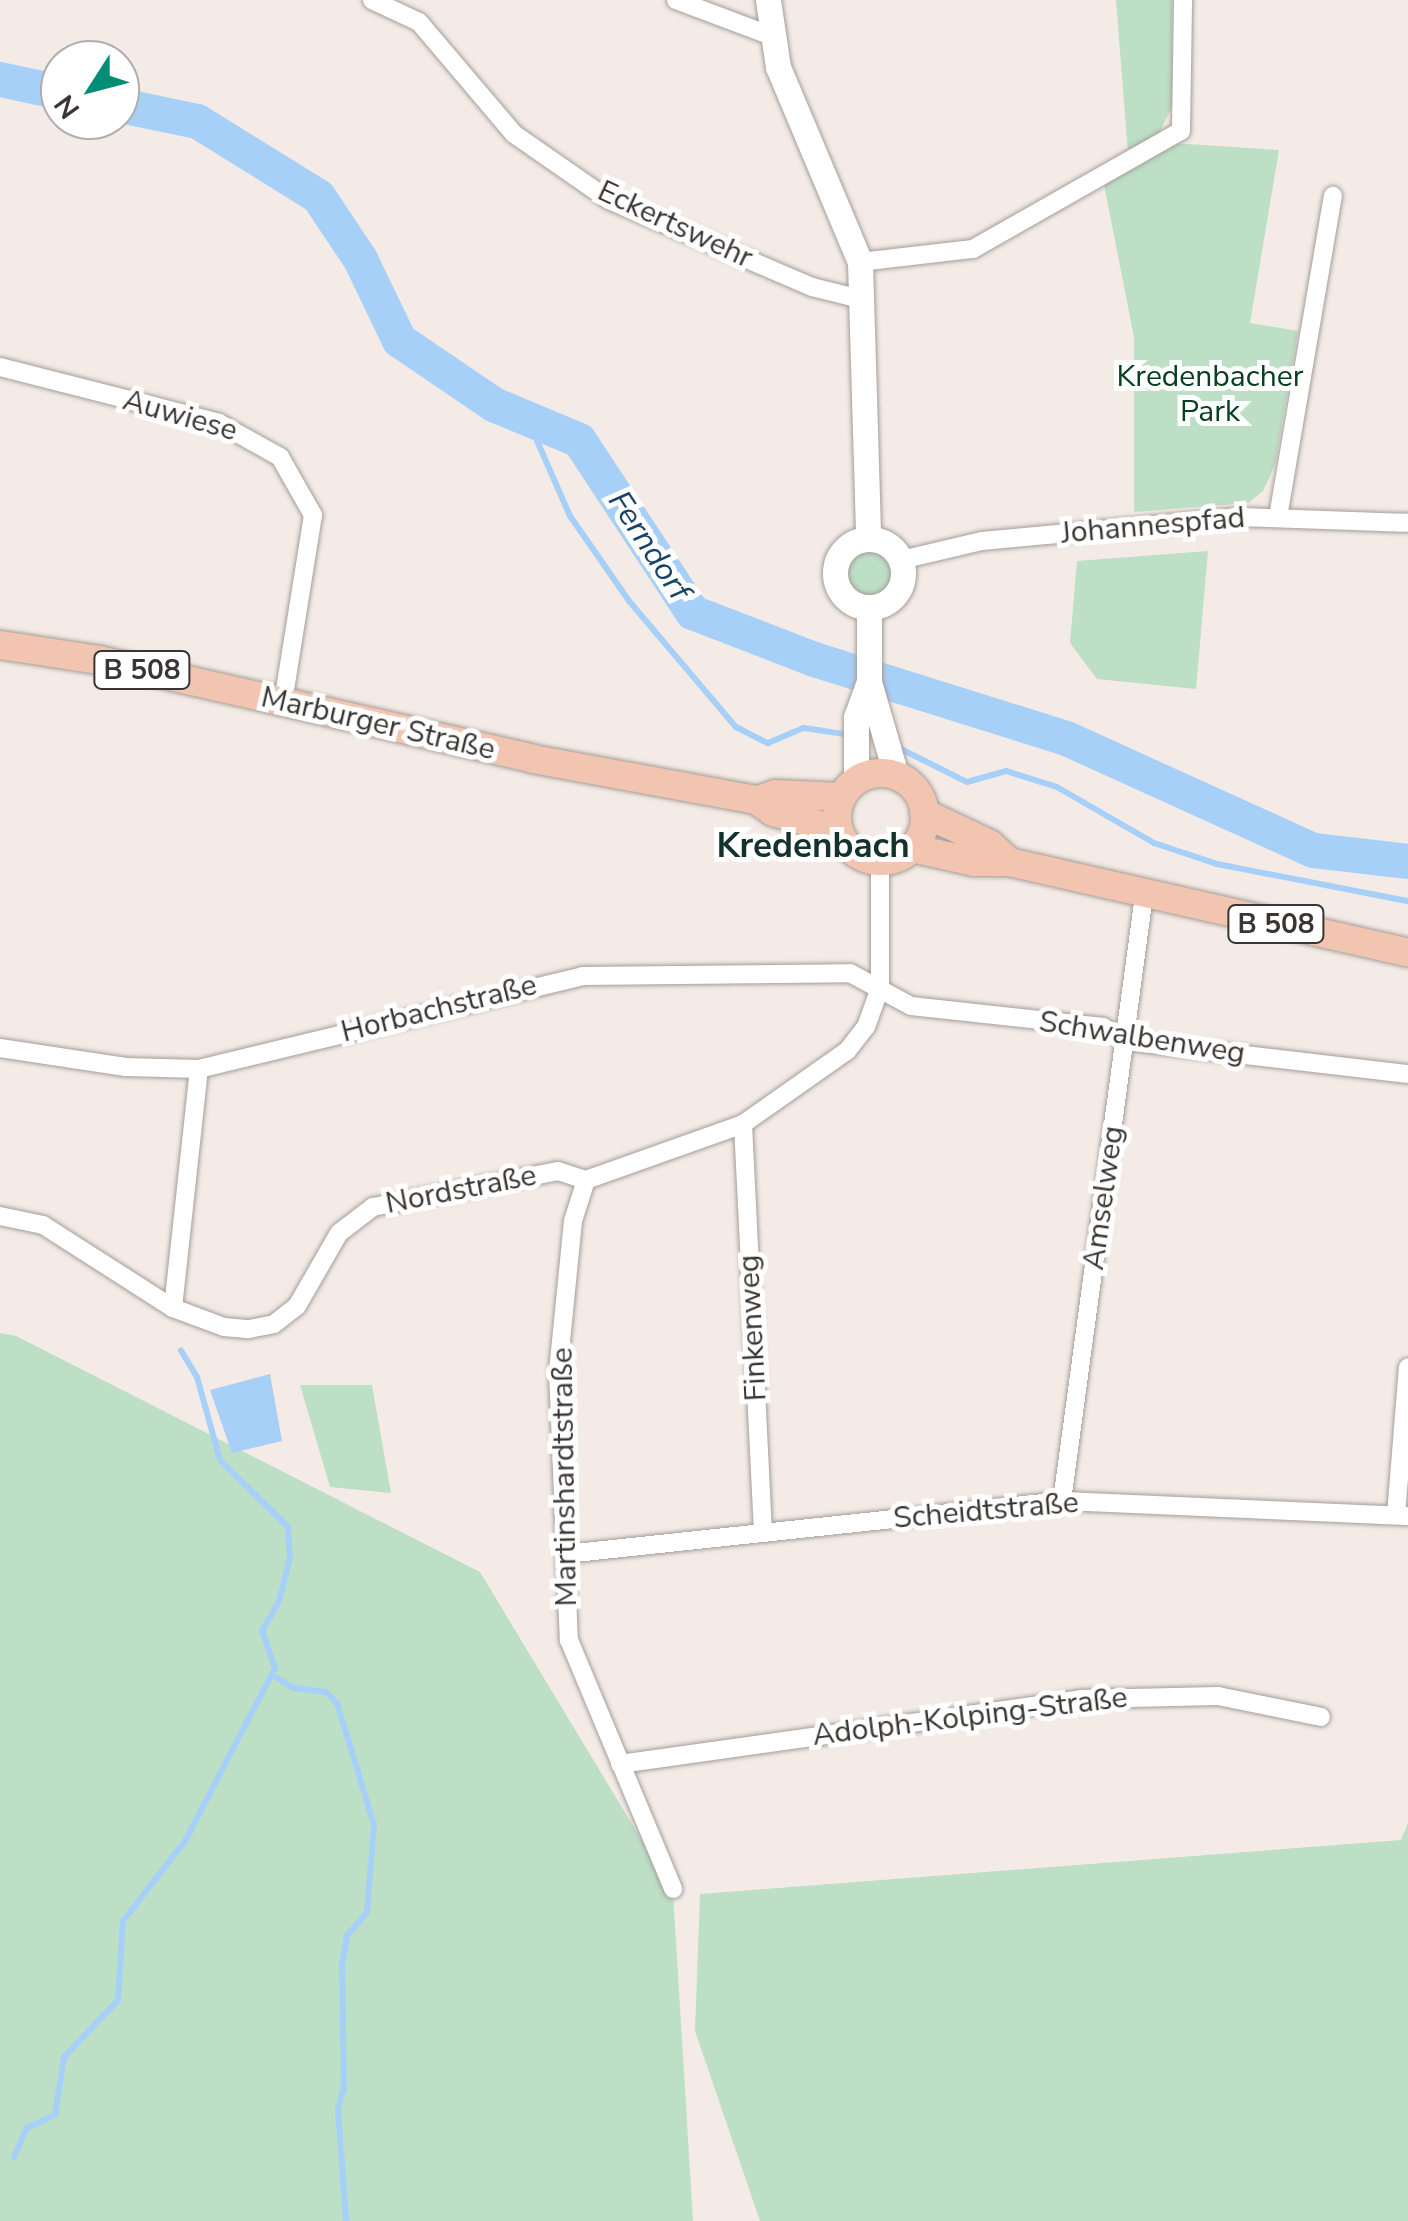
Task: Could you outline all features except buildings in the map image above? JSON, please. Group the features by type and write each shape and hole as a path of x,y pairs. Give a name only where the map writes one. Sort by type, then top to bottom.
{"main road":[{"path":"768,0 769,35 860,262 868,539"},
{"path":"868,539 888,544 901,560 898,593 870,608 845,598 834,575 845,548 868,539"},
{"path":"838,830 849,788 856,717 869,682 870,608"},
{"name":"Marburger Straße","path":"0,645 283,702 550,763 756,800 773,812 838,830"},
{"path":"869,682 896,775"},
{"name":"B 508","path":"849,788 896,775 918,793 924,814 990,844 1009,862"},
{"name":"Marburger Straße","path":"756,800 776,794 849,788"},
{"path":"880,860 912,848 924,814"},
{"name":"B 508","path":"838,830 856,854 880,860"},
{"name":"B 508","path":"912,848 974,862 1009,862 1408,953"}],"street":[{"name":"Eckertswehr","path":"372,0 420,22 514,134 609,200 812,287 864,300"},
{"path":"676,0 769,35"},
{"path":"860,262 973,249 1181,132 1183,0"},
{"path":"1278,516 1333,196"},
{"name":"Auwiese","path":"0,367 219,423 280,457 314,515 283,702"},
{"name":"Johannespfad","path":"901,560 982,542 1278,516 1408,524"},
{"path":"586,1180 743,1124 847,1051 866,1026 880,988 880,860"},
{"name":"Amselweg","path":"1062,1500 1144,895"},
{"name":"Horbachstraße","path":"0,1048 126,1068 199,1069 582,976 850,973 880,988"},
{"name":"Schwalbenweg","path":"880,988 911,1006 1103,1027 1126,1040 1408,1074"},
{"path":"174,1308 199,1069"},
{"name":"Finkenweg","path":"743,1124 763,1532"},
{"name":"Nordstraße","path":"0,1216 43,1226 174,1308 224,1327 274,1324 313,1283 339,1233 372,1207 558,1171 586,1180"},
{"name":"Martinshardtstraße","path":"586,1180 573,1220 558,1370 568,1640 673,1889"},
{"path":"1402,1516 1408,1367"},
{"name":"Scheidtstraße","path":"566,1554 1062,1500 1402,1516"},
{"name":"Adolph-Kolping-Straße","path":"620,1764 1081,1699 1218,1696 1321,1716"}],"green space":[{"path":"1116,0 1172,0 1172,107 1158,135 1128,153"},
{"name":"Kredenbacher Park","path":"1172,143 1279,150 1250,323 1298,331 1275,465 1263,491 1248,503 1134,512 1134,337 1104,185"},
{"path":"869,539 882,541 893,549 901,560 901,586 893,597 882,605 869,607 856,605 845,597 837,586 835,573 837,560 845,549 856,541"},
{"path":"1208,551 1196,689 1097,679 1070,643 1077,561"},
{"path":"0,1333 16,1336 480,1572 673,1892 693,2221 0,2221"},
{"path":"300,1385 372,1385 391,1493 330,1487"},
{"path":"1408,1823 1408,2221 760,2221 695,2031 700,1894 1401,1840"}],"water":[{"path":"270,1374 282,1441 232,1453 210,1390"}],"waterway":[{"name":"Ferndorf","path":"0,79 40,88"},
{"name":"Ferndorf","path":"140,109 197,121 318,196 360,259 399,340 493,404 579,440 692,612 814,659 1066,738 1313,850 1408,861"},
{"path":"527,418 570,516 629,601 736,727 768,743 804,728 851,735"},
{"path":"897,747 967,782 1006,771 1057,787 1154,843 1217,864 1408,901"},
{"path":"14,2157 27,2128 55,2115 64,2057 118,2000 123,1921 185,1841 275,1668 262,1631 279,1601 290,1558 288,1527 220,1460 197,1377 181,1350"},
{"path":"272,1675 294,1688 326,1692 337,1703 374,1825 367,1912 347,1936 342,1965 344,2087 338,2109 346,2221"}],"district":[{"name":"Kredenbach","path":"813,846"}]}
